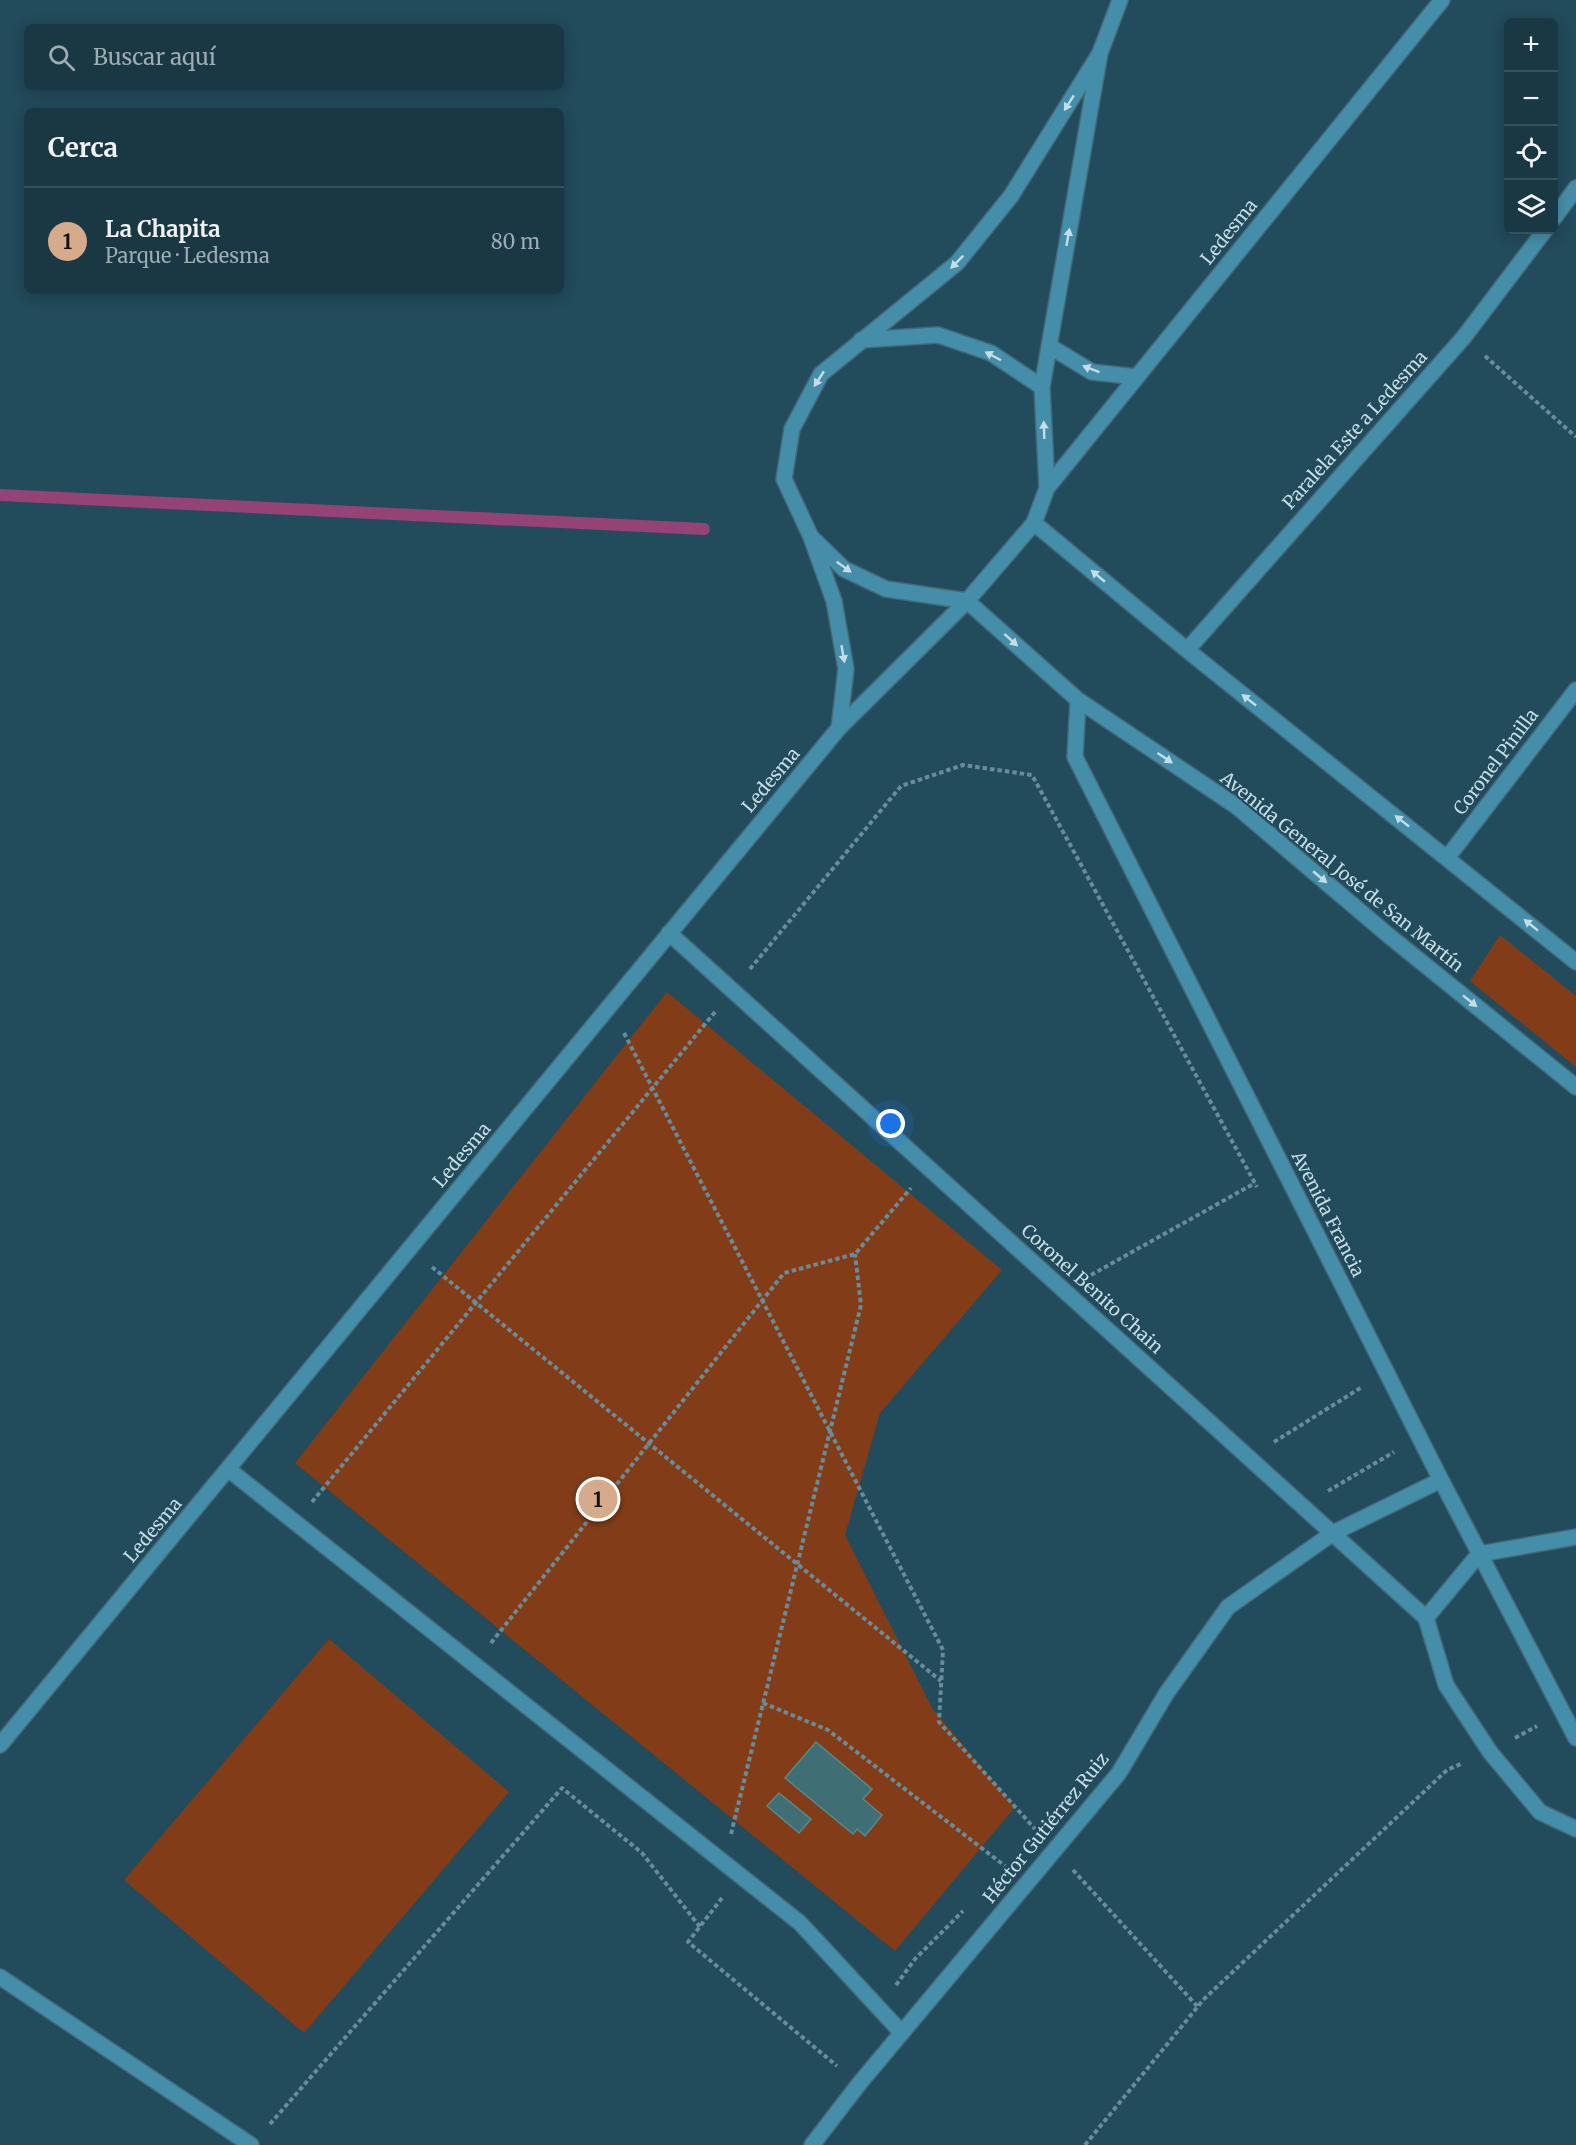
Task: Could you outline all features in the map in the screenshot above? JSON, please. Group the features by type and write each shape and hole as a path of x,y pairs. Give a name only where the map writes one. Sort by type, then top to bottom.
{"street":[{"path":"1120,0 1100,53 1042,387 1047,488 1034,523 1186,650 1576,962"},
{"name":"Ledesma","path":"1047,488 1442,0"},
{"path":"839,728 846,669 834,602 811,537 784,479 792,429 821,374 957,263 1011,196 1100,53"},
{"path":"1558,213 1576,188"},
{"name":"Paralela Este a Ledesma","path":"1186,650 1464,338 1542,234"},
{"path":"861,340 938,335 991,353 1042,387"},
{"path":"1049,346 1092,372 1137,377"},
{"name":"Ledesma","path":"0,1745 839,728 967,601 1034,523"},
{"path":"811,537 844,569 886,589 967,601"},
{"name":"Avenida General José de San Martín","path":"967,601 1078,700 1236,806 1388,935 1576,1087"},
{"name":"Coronel Pinilla","path":"1447,858 1576,690"},
{"name":"Avenida Francia","path":"1078,700 1075,757 1441,1480 1576,1738"},
{"name":"Coronel Benito Chain","path":"669,933 1426,1618"},
{"path":"228,1469 800,1923 902,2033"},
{"name":"Héctor Gutiérrez Ruiz","path":"813,2145 859,2084 1119,1773 1166,1694 1228,1607 1333,1533 1441,1480"},
{"path":"1576,1537 1479,1554 1426,1618 1446,1685 1490,1752 1540,1812 1576,1829"},
{"path":"0,1977 251,2145"}],"path":[{"path":"1464,338 1576,437"},
{"path":"610,1006 943,1650 939,1722 1198,2006"},
{"path":"474,1664 784,1273 855,1254 928,1167"},
{"path":"1064,1291 1255,1183"},
{"path":"409,1249 942,1681"},
{"path":"724,1863 861,1305 855,1254"},
{"path":"1249,1458 1366,1385"},
{"path":"1302,1506 1400,1449"},
{"path":"763,1703 828,1730 1027,1882"},
{"path":"1085,2145 1198,2006 1447,1770 1490,1752"},
{"path":"267,2127 562,1788 642,1853 700,1927"},
{"path":"739,1875 688,1942 859,2084"}],"shaded area":[{"path":"1500,935 1576,996 1576,1067 1470,981"},
{"path":"667,992 1002,1270 880,1413 845,1535 932,1708 1015,1807 895,1951 295,1463"},
{"path":"329,1639 509,1792 304,2033 124,1880"}],"building":[{"path":"816,1742 872,1789 863,1799 882,1815 865,1836 857,1829 853,1834 785,1778"},
{"path":"779,1793 811,1819 799,1833 767,1806"}],"waterway":[{"path":"0,495 704,529"}],"place":[{"name":"La Chapita","path":"598,1499"}]}
